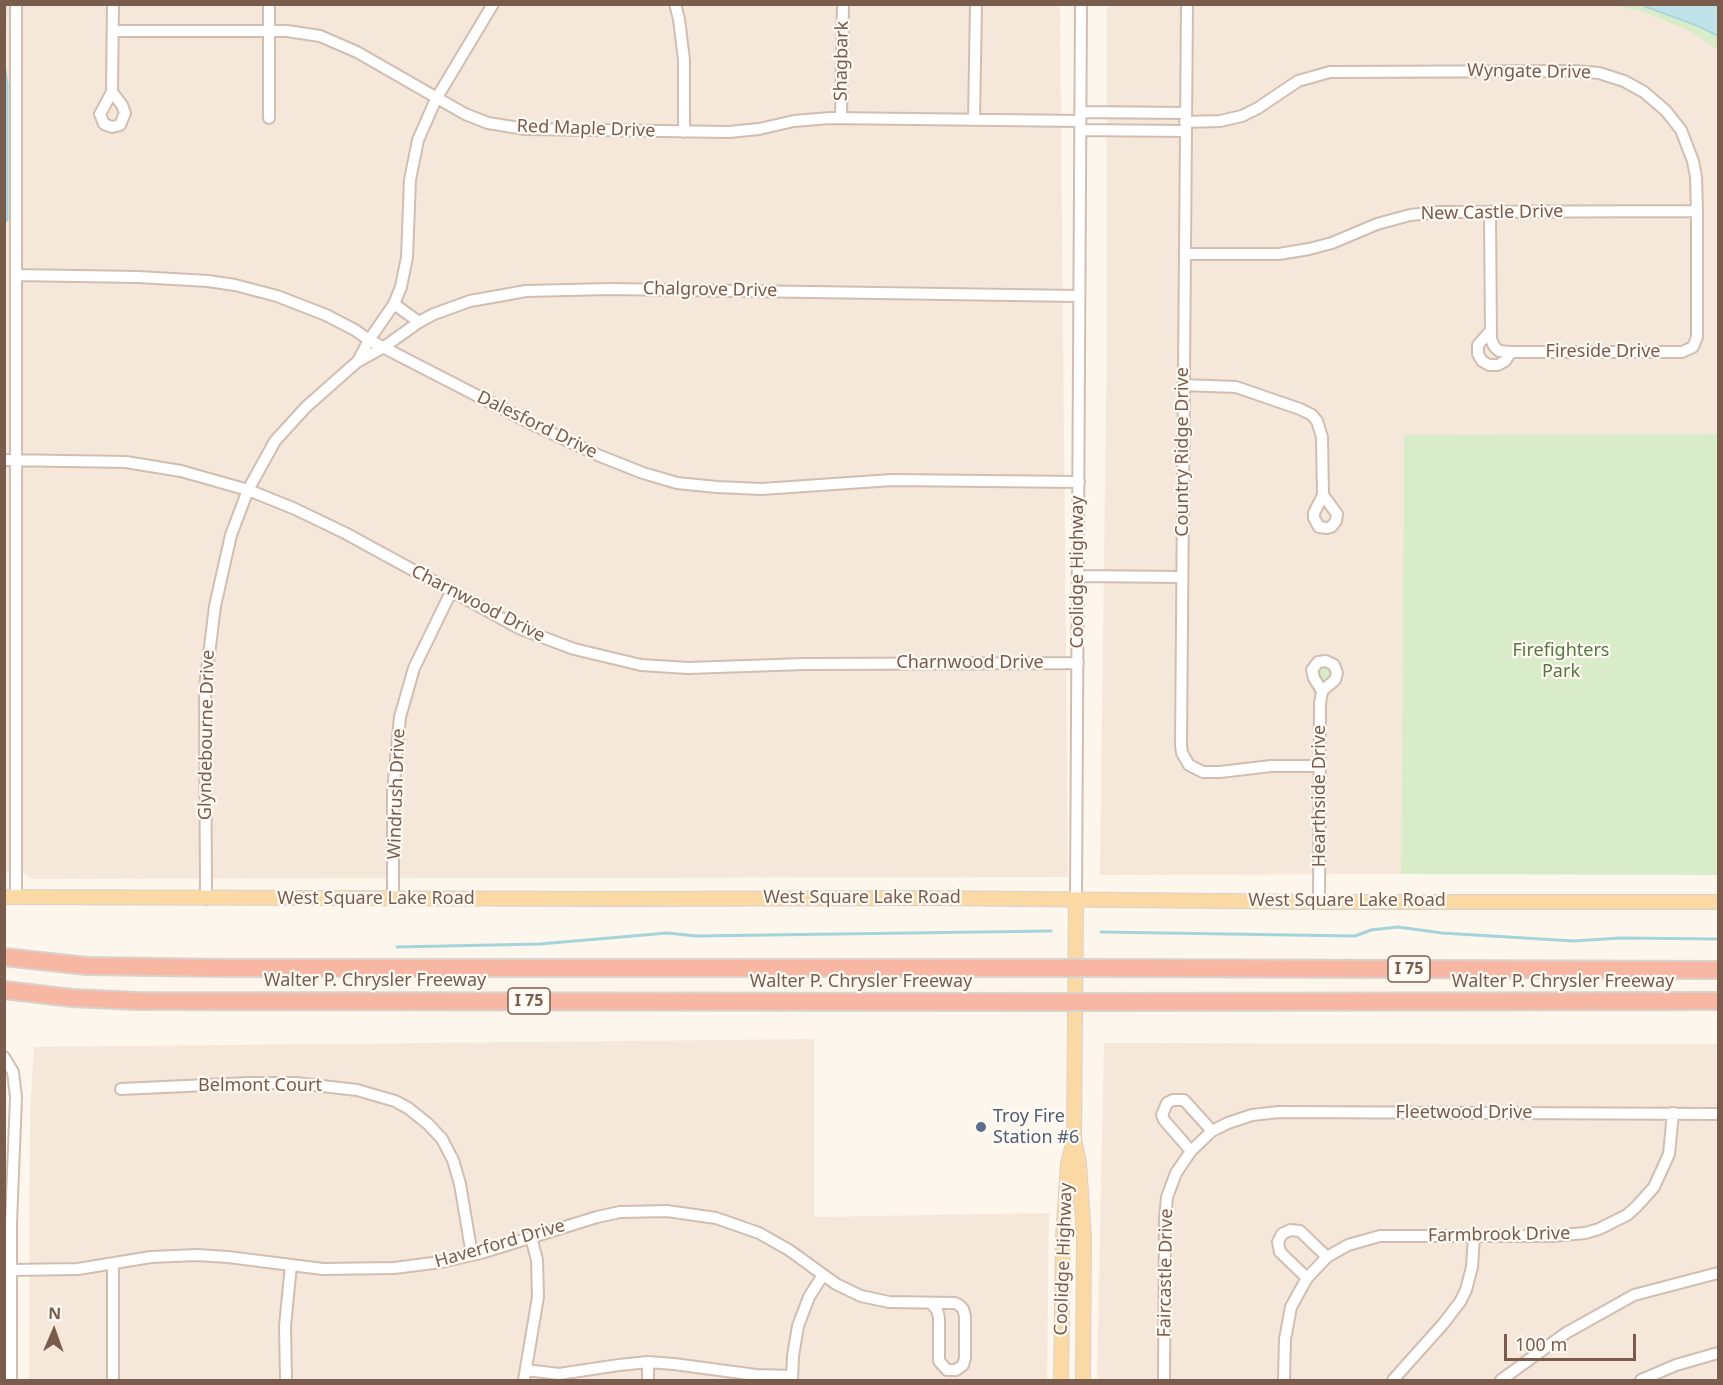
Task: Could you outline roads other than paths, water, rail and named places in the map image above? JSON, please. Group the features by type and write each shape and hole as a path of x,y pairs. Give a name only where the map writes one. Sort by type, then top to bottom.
{"highway":[{"name":"Walter P. Chrysler Freeway","path":"4,957 87,966 224,968 1719,970"},
{"name":"Walter P. Chrysler Freeway","path":"4,990 72,998 138,1001 1719,1001"}],"main road":[{"name":"West Square Lake Road","path":"10,897 206,899 926,897 1319,902 1719,902"},
{"name":"Coolidge Highway","path":"1076,899 1074,1139 1079,1163 1084,1237 1083,1380"},
{"name":"Coolidge Highway","path":"1061,1380 1063,1238 1068,1164 1074,1139"}],"street":[{"path":"10,897 16,275 10,64 16,4"},
{"path":"112,92 113,4"},
{"path":"269,4 269,118"},
{"name":"Glyndebourne Drive","path":"206,899 207,663 215,606 231,535 248,490 266,456 285,429 358,361 369,340 394,304 407,257 410,180 414,152 436,99 493,4"},
{"path":"675,4 683,48 684,132"},
{"name":"Shagbark","path":"841,118 843,4"},
{"path":"974,120 976,4"},
{"name":"Coolidge Highway","path":"1076,899 1081,4"},
{"name":"Country Ridge Drive","path":"1187,5 1181,745 1186,760 1196,769 1211,773 1271,766 1320,766"},
{"name":"Red Maple Drive","path":"112,31 298,32 331,40 357,52 436,99 477,119 525,129 744,131 794,121 841,118 1080,121"},
{"name":"Wyngate Drive","path":"1080,121 1220,121 1242,116 1258,108 1298,81 1330,72 1574,71 1599,73 1635,86 1654,99 1674,120 1687,143 1693,161 1697,211 1697,337 1693,347"},
{"name":"Wyngate Drive","path":"1080,121 1185,122"},
{"name":"New Castle Drive","path":"1185,254 1279,254 1332,243 1377,224 1410,215 1439,212 1697,211"},
{"name":"Fireside Drive","path":"1490,212 1491,330 1478,345 1478,354 1482,361 1489,365 1498,365 1505,361 1511,352 1682,352 1693,347"},
{"name":"Dalesford Drive","path":"16,275 163,278 223,283 267,293 303,305 355,330 369,340 600,456 636,471 677,483 762,489 892,480 1079,482"},
{"name":"Chalgrove Drive","path":"358,361 384,347 419,322 470,301 513,292 543,289 1080,296"},
{"path":"394,304 419,322"},
{"path":"1491,330 1491,342 1494,346 1502,352 1511,352"},
{"path":"1183,385 1236,387 1312,415 1317,421 1322,437 1323,495"},
{"name":"Charnwood Drive","path":"4,460 94,460 137,463 181,471 248,490 345,533 507,622 548,640 593,655 641,665 695,668 815,663 1078,663"},
{"path":"1078,576 1182,577"},
{"name":"Windrush Drive","path":"393,898 393,792 400,717 414,668 451,592"},
{"name":"Hearthside Drive","path":"1319,902 1322,691"},
{"path":"4,1057 13,1072 16,1097 8,1210 11,1270 11,1380"},
{"name":"Belmont Court","path":"120,1089 263,1082 296,1083 357,1090 395,1101 428,1124 447,1149 457,1170 472,1255"},
{"path":"1191,1151 1166,1125 1162,1116 1167,1103 1173,1100 1184,1100 1212,1131"},
{"name":"Fleetwood Drive","path":"1202,1140 1212,1131 1242,1118 1279,1112 1719,1114"},
{"name":"Farmbrook Drive","path":"1284,1380 1287,1322 1297,1293 1307,1278 1327,1257 1359,1241 1380,1236 1578,1234 1599,1229 1627,1215 1647,1196 1661,1174 1671,1143 1672,1113"},
{"name":"Faircastle Drive","path":"1164,1380 1165,1207 1174,1179 1191,1151 1202,1140"},
{"name":"Haverford Drive","path":"11,1270 64,1270 151,1257 197,1255 323,1269 394,1269 472,1255 588,1219 620,1212 682,1212 716,1218 759,1233 789,1250 848,1291 874,1300 955,1304 963,1310 965,1358 963,1365 956,1370 947,1370 939,1360 939,1318 937,1310 931,1303"},
{"path":"1307,1278 1280,1252 1278,1242 1282,1234 1290,1230 1300,1231 1327,1257"},
{"path":"1393,1380 1460,1302 1472,1267 1474,1236"},
{"path":"531,1238 537,1260 538,1297 525,1375 559,1374 648,1362 792,1378 798,1326 809,1297 823,1275"},
{"path":"112,1264 113,1380"},
{"path":"286,1380 285,1326 291,1265"},
{"path":"1501,1380 1566,1333 1634,1295 1719,1273"},
{"path":"1641,1380 1676,1365 1719,1353"},
{"path":"648,1362 648,1380"}],"water":[{"path":"1641,5 1718,5 1718,36 1698,26"}],"waterway":[{"path":"4,55 5,4"},
{"path":"4,64 7,84 7,220"},
{"path":"1101,932 1355,936 1371,930 1398,927 1442,933 1574,941 1620,938 1718,939"},
{"path":"397,947 540,944 667,933 696,936 1051,931"}],"place":[{"name":"Troy Fire Station #6","path":"981,1127"}],"park label":[{"name":"Firefighters Park","path":"1561,661"}]}
